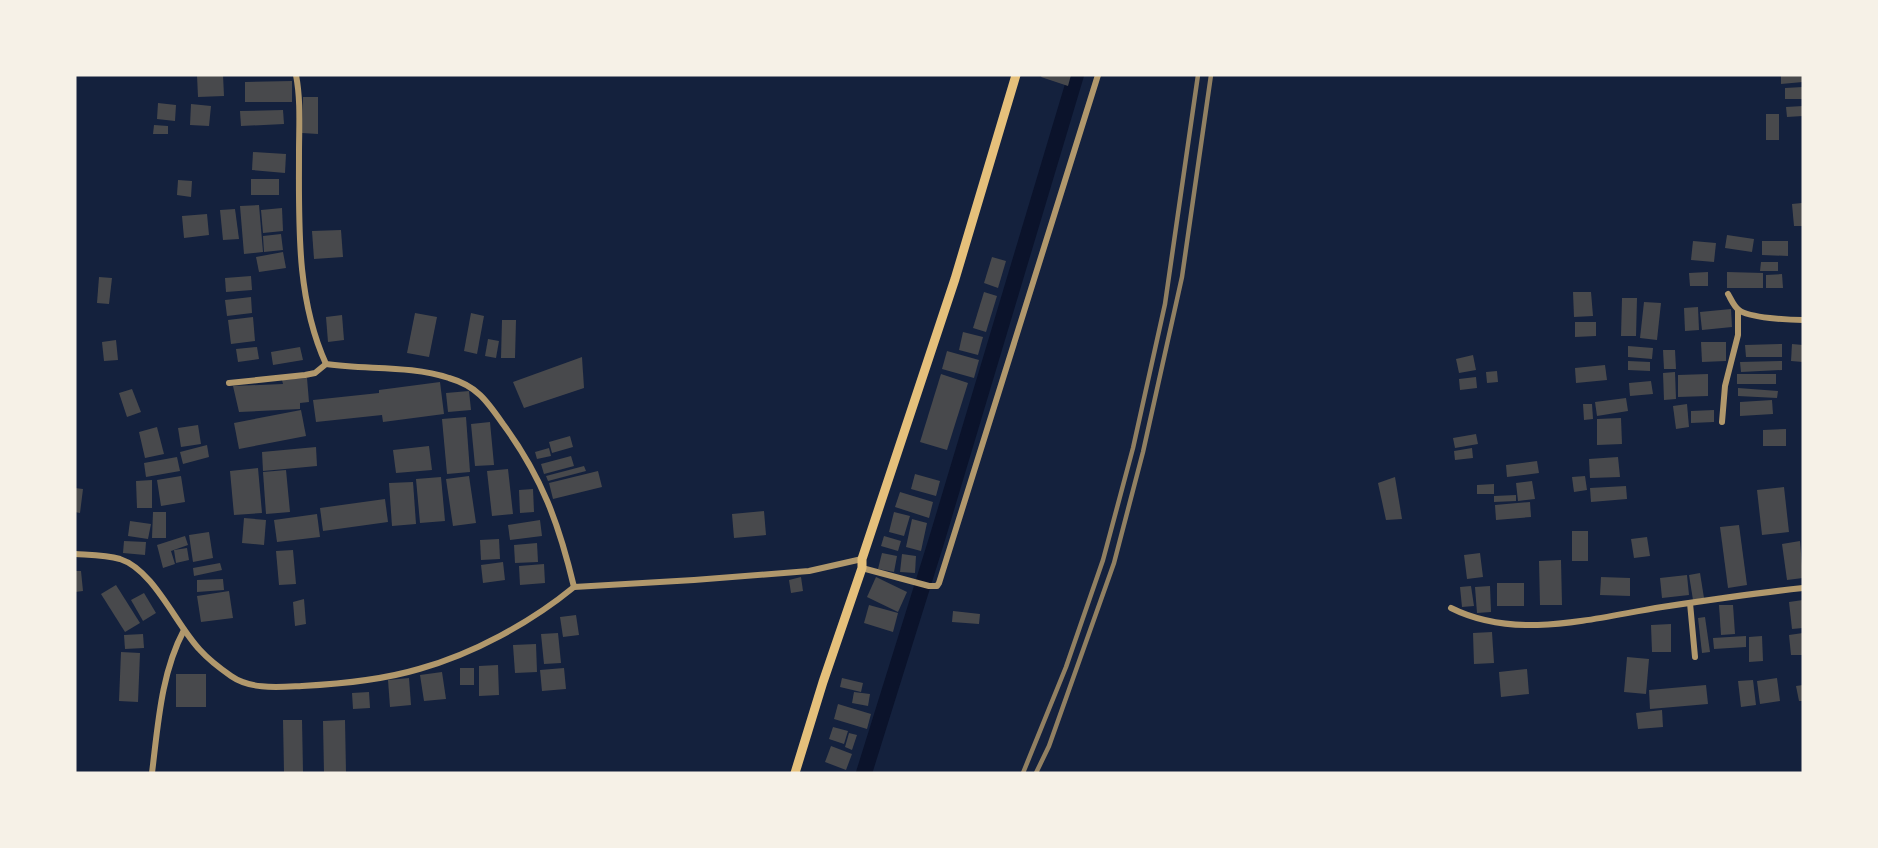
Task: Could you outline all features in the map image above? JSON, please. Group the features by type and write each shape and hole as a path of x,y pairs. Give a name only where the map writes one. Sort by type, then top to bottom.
{"main road":[{"path":"795,773 955,279 1016,75"}],"street":[{"path":"296,75 299,110 298,236 302,280 315,339 326,364"},
{"path":"75,554 121,560 136,569 149,581 201,651 233,678 262,686 320,685 417,670 467,652 550,607 574,587 808,571 862,563 900,578 937,586 1098,75"},
{"path":"1722,422 1725,386 1738,335 1738,310 1728,294"},
{"path":"1738,310 1762,316 1803,320"},
{"path":"229,383 305,375 315,373 326,364 426,372 470,385 485,399 516,442 548,498 574,587"},
{"path":"1451,608 1479,620 1500,624 1538,626 1803,588"},
{"path":"1690,603 1695,657"},
{"path":"152,773 160,710 173,650 184,630"}],"building":[{"path":"197,75 223,75 224,96 198,97"},
{"path":"1042,75 1071,75 1068,86 1041,77"},
{"path":"1781,75 1803,75 1803,82 1781,84"},
{"path":"292,81 292,102 245,102 245,82"},
{"path":"1803,87 1803,99 1785,99 1785,88"},
{"path":"303,97 318,97 318,134 302,133"},
{"path":"158,103 176,105 175,121 157,119"},
{"path":"191,104 211,106 209,126 190,125"},
{"path":"1803,106 1803,116 1787,117 1786,107"},
{"path":"283,110 284,124 241,126 240,111"},
{"path":"1766,114 1779,114 1779,140 1766,140"},
{"path":"154,125 168,126 168,134 153,134"},
{"path":"253,152 286,154 285,173 252,170"},
{"path":"251,179 279,179 279,195 251,195"},
{"path":"178,180 192,181 191,197 177,195"},
{"path":"1802,203 1803,226 1794,226 1792,204"},
{"path":"259,205 263,252 244,254 240,206"},
{"path":"282,208 283,231 263,233 261,210"},
{"path":"235,209 239,239 223,240 220,210"},
{"path":"207,214 209,235 184,238 182,216"},
{"path":"341,230 343,257 314,259 312,231"},
{"path":"281,234 283,250 264,252 263,236"},
{"path":"1727,235 1754,239 1752,252 1725,248"},
{"path":"1693,241 1716,243 1714,262 1691,260"},
{"path":"1762,241 1788,241 1788,256 1762,255"},
{"path":"283,252 286,268 259,272 256,257"},
{"path":"992,257 1006,261 998,288 984,283"},
{"path":"1761,262 1778,262 1778,271 1760,271"},
{"path":"1708,272 1708,286 1690,286 1689,273"},
{"path":"1727,272 1763,273 1763,288 1727,288"},
{"path":"1782,274 1783,288 1766,288 1766,275"},
{"path":"251,276 252,290 226,292 225,278"},
{"path":"99,277 112,278 109,304 97,303"},
{"path":"984,292 997,296 986,332 973,328"},
{"path":"1573,292 1591,292 1593,316 1574,317"},
{"path":"251,297 252,313 227,316 225,300"},
{"path":"1622,298 1637,298 1636,336 1621,336"},
{"path":"1644,302 1661,303 1657,340 1640,338"},
{"path":"1698,307 1699,330 1685,331 1684,308"},
{"path":"1731,309 1732,327 1702,330 1700,312"},
{"path":"415,313 437,317 429,357 407,353"},
{"path":"471,313 484,316 477,354 464,351"},
{"path":"342,315 344,340 328,342 326,317"},
{"path":"253,317 255,341 231,344 228,320"},
{"path":"502,320 516,320 515,358 501,358"},
{"path":"1575,322 1596,322 1596,336 1575,337"},
{"path":"963,332 983,337 978,355 959,350"},
{"path":"488,339 499,341 496,358 485,356"},
{"path":"116,340 118,360 104,361 102,342"},
{"path":"1701,342 1726,342 1726,361 1702,362"},
{"path":"1782,344 1782,357 1746,357 1745,345"},
{"path":"1792,344 1803,345 1803,362 1791,361"},
{"path":"1628,346 1653,348 1652,359 1628,357"},
{"path":"257,347 259,359 238,362 236,349"},
{"path":"300,347 303,360 273,365 271,352"},
{"path":"1663,350 1675,350 1676,369 1664,369"},
{"path":"947,351 979,360 974,378 942,369"},
{"path":"1473,355 1476,370 1459,373 1456,359"},
{"path":"582,357 584,388 524,408 513,382"},
{"path":"1628,361 1650,362 1650,371 1628,370"},
{"path":"1782,361 1782,370 1741,372 1740,362"},
{"path":"1605,365 1607,380 1576,383 1575,368"},
{"path":"1497,371 1498,382 1487,383 1486,372"},
{"path":"1675,372 1676,399 1664,400 1663,373"},
{"path":"941,374 968,383 947,450 920,442"},
{"path":"1708,374 1708,396 1678,397 1678,375"},
{"path":"1737,374 1776,374 1776,384 1737,384"},
{"path":"1476,377 1477,388 1460,390 1459,379"},
{"path":"307,378 309,402 300,403 300,409 239,412 233,386 283,384 282,380"},
{"path":"1651,381 1653,394 1630,396 1629,383"},
{"path":"440,382 444,414 383,422 382,415 316,422 313,400 379,393 379,390"},
{"path":"1738,388 1778,391 1777,398 1738,396"},
{"path":"132,389 141,412 127,417 119,393"},
{"path":"469,391 471,410 448,412 446,393"},
{"path":"1626,398 1628,411 1597,416 1595,402"},
{"path":"1772,400 1773,414 1740,416 1740,402"},
{"path":"1583,404 1592,404 1593,419 1584,420"},
{"path":"1687,404 1689,427 1676,429 1673,406"},
{"path":"301,410 306,436 239,449 234,423"},
{"path":"1714,410 1714,422 1691,423 1691,411"},
{"path":"466,417 470,472 447,474 442,419"},
{"path":"1621,418 1622,444 1597,445 1597,419"},
{"path":"490,422 494,465 475,466 471,424"},
{"path":"198,425 201,444 181,447 178,428"},
{"path":"157,427 164,454 145,458 139,432"},
{"path":"1786,429 1786,446 1763,446 1763,430"},
{"path":"1476,434 1478,444 1455,448 1453,438"},
{"path":"570,436 573,447 552,453 549,442"},
{"path":"207,445 209,457 183,464 180,452"},
{"path":"429,446 432,470 396,473 393,450"},
{"path":"316,447 317,466 263,471 262,452"},
{"path":"549,448 551,456 537,459 535,452"},
{"path":"1472,448 1473,458 1455,460 1454,451"},
{"path":"571,456 574,466 544,474 541,464"},
{"path":"177,457 180,471 146,477 144,463"},
{"path":"1618,457 1620,477 1590,478 1589,459"},
{"path":"1537,461 1539,473 1507,477 1506,465"},
{"path":"584,466 586,471 548,481 546,476"},
{"path":"258,468 262,513 234,515 230,471"},
{"path":"508,469 513,514 492,516 487,471"},
{"path":"286,470 290,512 266,514 263,472"},
{"path":"598,471 602,487 553,499 549,483"},
{"path":"915,474 940,481 936,496 911,489"},
{"path":"181,476 185,502 161,506 157,480"},
{"path":"469,476 476,523 453,526 446,479"},
{"path":"1585,476 1587,490 1574,492 1572,477"},
{"path":"441,477 445,521 420,523 416,479"},
{"path":"1395,477 1402,519 1386,520 1378,483"},
{"path":"152,480 152,508 137,508 136,481"},
{"path":"1532,481 1535,499 1518,501 1516,483"},
{"path":"413,482 416,524 392,526 389,483"},
{"path":"1494,484 1494,494 1477,494 1477,485"},
{"path":"1626,486 1627,499 1591,502 1590,488"},
{"path":"1784,487 1789,532 1762,535 1757,490"},
{"path":"75,488 83,489 80,513 75,512"},
{"path":"533,489 534,512 520,513 519,490"},
{"path":"900,492 933,502 929,518 895,507"},
{"path":"1516,495 1516,501 1494,502 1494,496"},
{"path":"385,499 388,522 323,531 320,508"},
{"path":"1530,502 1531,517 1496,520 1495,505"},
{"path":"764,511 766,535 734,538 732,514"},
{"path":"153,512 166,512 166,538 152,538"},
{"path":"894,512 910,516 904,536 889,532"},
{"path":"317,514 320,537 277,542 274,520"},
{"path":"244,518 266,520 264,545 242,543"},
{"path":"912,519 927,523 921,551 906,547"},
{"path":"540,520 542,536 510,540 508,525"},
{"path":"130,521 151,524 148,539 128,536"},
{"path":"1739,525 1747,585 1728,588 1720,527"},
{"path":"1572,531 1588,531 1588,561 1572,561"},
{"path":"209,532 213,558 193,562 189,535"},
{"path":"185,536 188,545 171,551 175,564 163,568 157,545"},
{"path":"884,536 901,541 898,551 881,546"},
{"path":"1647,537 1650,556 1634,558 1631,539"},
{"path":"499,539 500,559 481,560 480,540"},
{"path":"124,541 146,542 145,555 123,553"},
{"path":"1800,541 1803,578 1787,580 1782,544"},
{"path":"537,543 538,562 515,563 514,545"},
{"path":"187,548 189,560 176,563 174,550"},
{"path":"293,550 296,584 279,585 276,551"},
{"path":"882,553 897,556 894,572 878,569"},
{"path":"1480,553 1483,577 1467,579 1464,555"},
{"path":"902,554 916,556 915,573 900,572"},
{"path":"1561,560 1562,605 1540,605 1539,561"},
{"path":"503,562 505,580 483,583 481,565"},
{"path":"220,563 222,570 194,576 193,568"},
{"path":"544,564 545,583 520,585 519,566"},
{"path":"75,571 81,571 83,591 75,592"},
{"path":"1700,573 1704,598 1693,600 1689,575"},
{"path":"1687,575 1689,595 1662,598 1660,578"},
{"path":"801,577 803,591 791,593 789,580"},
{"path":"876,577 907,592 898,612 867,597"},
{"path":"1601,577 1630,578 1630,596 1600,595"},
{"path":"223,579 224,590 197,592 197,580"},
{"path":"1497,583 1524,583 1524,606 1497,606"},
{"path":"116,585 140,623 125,632 101,594"},
{"path":"1471,586 1474,606 1462,607 1460,587"},
{"path":"1490,586 1491,612 1477,613 1475,587"},
{"path":"229,591 233,618 201,622 197,596"},
{"path":"144,593 156,613 143,621 131,600"},
{"path":"304,599 306,624 295,626 293,602"},
{"path":"1803,600 1803,628 1792,629 1789,602"},
{"path":"869,605 898,613 893,632 864,623"},
{"path":"1719,605 1733,605 1735,634 1721,635"},
{"path":"953,611 980,614 979,624 952,622"},
{"path":"576,615 579,635 563,637 560,617"},
{"path":"1705,617 1710,652 1702,653 1698,618"},
{"path":"1671,624 1671,652 1652,652 1651,625"},
{"path":"1492,632 1494,663 1474,664 1473,633"},
{"path":"558,633 561,663 544,664 541,634"},
{"path":"1803,633 1803,655 1791,655 1789,635"},
{"path":"143,634 144,648 125,649 124,635"},
{"path":"1746,636 1746,647 1714,649 1713,638"},
{"path":"1762,636 1763,661 1749,662 1749,637"},
{"path":"536,644 537,672 515,673 513,645"},
{"path":"121,652 140,653 138,702 119,701"},
{"path":"1627,657 1649,659 1646,694 1624,692"},
{"path":"498,665 499,695 479,696 479,666"},
{"path":"460,668 474,668 474,685 460,685"},
{"path":"564,668 566,689 542,691 540,670"},
{"path":"1527,669 1529,694 1501,697 1499,672"},
{"path":"442,672 446,699 424,701 420,675"},
{"path":"176,674 206,674 206,707 176,707"},
{"path":"409,678 411,705 390,707 388,680"},
{"path":"842,678 863,683 861,692 840,687"},
{"path":"1777,678 1780,701 1760,704 1757,681"},
{"path":"1753,680 1756,705 1741,707 1738,681"},
{"path":"1706,685 1708,704 1650,709 1649,690"},
{"path":"1803,685 1803,701 1799,701 1796,686"},
{"path":"369,692 370,708 353,709 352,693"},
{"path":"854,692 870,694 868,706 852,703"},
{"path":"838,704 871,714 867,729 834,719"},
{"path":"1662,710 1663,727 1638,729 1636,713"},
{"path":"283,720 302,720 303,772 284,772"},
{"path":"345,720 346,773 324,773 323,721"},
{"path":"833,727 848,731 844,744 829,739"},
{"path":"849,733 857,735 852,750 845,747"},
{"path":"831,746 852,754 846,770 825,762"}],"waterway":[{"path":"864,773 937,539 1076,75"}],"railway":[{"path":"1023,773 1066,667 1103,560 1133,448 1165,304 1198,75"},
{"path":"1036,773 1049,746 1114,563 1143,452 1182,277 1211,75"}]}
